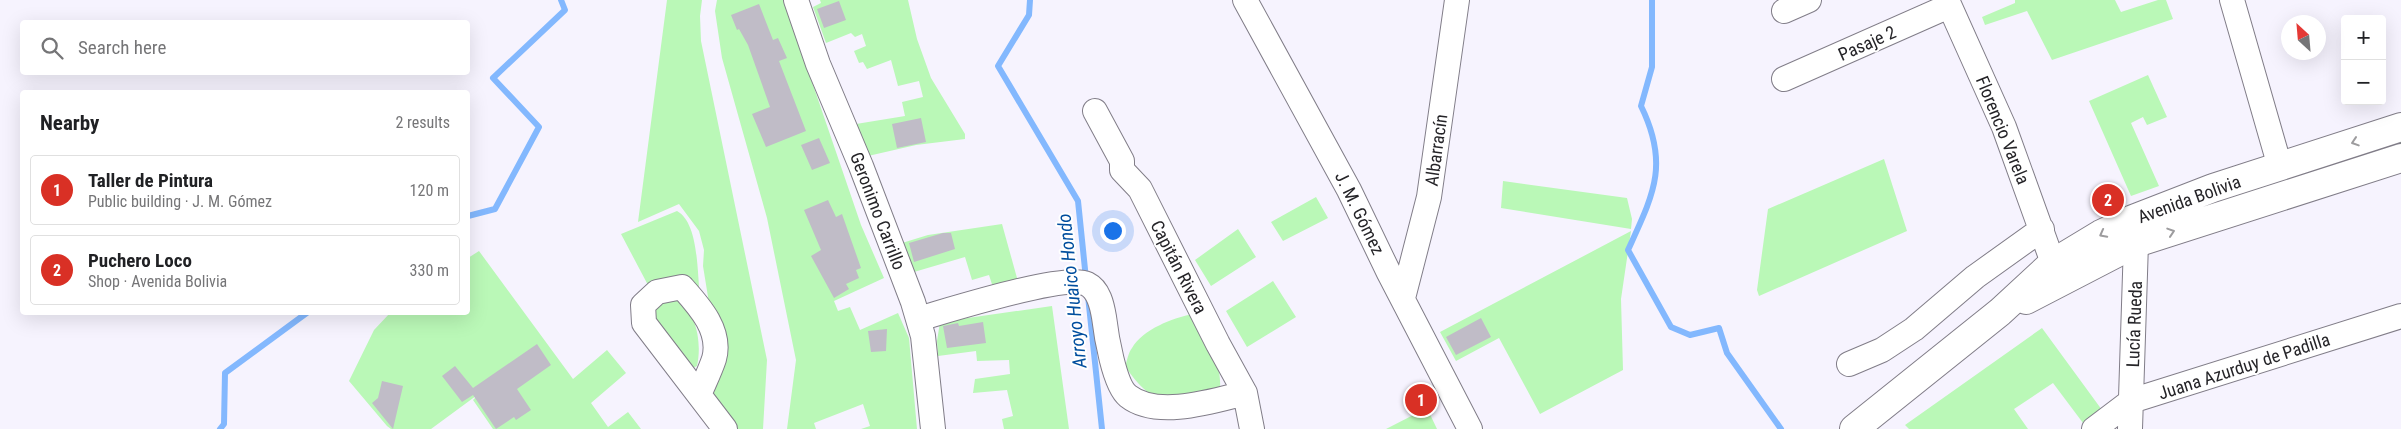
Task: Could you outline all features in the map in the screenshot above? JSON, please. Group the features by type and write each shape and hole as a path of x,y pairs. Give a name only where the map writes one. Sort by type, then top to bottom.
{"street":[{"name":"Geronimo Carrillo","path":"796,0 818,64 861,166 918,320 923,336 933,429"},
{"name":"J. M. Gómez","path":"1245,0 1350,190 1470,429"},
{"name":"Albarracín","path":"1403,298 1429,197 1457,0"},
{"path":"1784,11 1809,0"},
{"path":"2232,0 2280,167"},
{"name":"Pasaje 2","path":"1784,79 1948,3"},
{"name":"Florencio Varela","path":"1948,3 2004,126 2053,263"},
{"name":"Capitán Rivera","path":"1094,111 1122,161 1122,170 1140,189 1245,393 1252,429"},
{"name":"Avenida Bolivia","path":"2000,312 2043,292 2135,231 2213,188 2401,127"},
{"name":"Avenida Bolivia","path":"1854,429 2000,312 2053,263 2101,234 2135,231 2401,158"},
{"path":"1849,364 1882,350 1914,329 1975,277 2042,229"},
{"name":"Lucía Rueda","path":"2130,429 2135,231"},
{"path":"918,320 1029,289 1065,284 1086,284 1096,291 1102,307 1108,349 1127,395 1147,404 1185,408 1245,393"},
{"path":"699,395 714,357 713,333 704,312 682,287 657,292 643,305 644,323 699,395 725,429"},
{"name":"Juana Azurduy de Padilla","path":"2094,429 2132,401 2401,316"}],"green space":[{"path":"667,0 702,0 700,16 701,41 767,360 763,429 733,429 711,400 709,303 703,266 704,250 699,231 679,204 638,222"},
{"path":"717,0 784,0 861,225 884,278 834,301 838,311 850,307 860,330 898,313 909,338 917,429 861,429 870,426 863,404 814,423 816,429 787,429 796,360 767,218 722,58 715,11"},
{"path":"820,0 908,0 917,39 931,78 965,134 965,139 916,145 868,156 856,124 905,116 902,102 923,97 919,81 898,86 891,60 867,69 863,62 859,63 854,51 866,46 862,34 855,37 851,33 826,43 813,7 821,3"},
{"path":"2015,0 2115,0 2121,12 2158,0 2166,0 2173,19 2052,60 2027,11 1985,25 1982,17 2015,3"},
{"path":"2148,75 2167,117 2147,125 2143,117 2131,123 2159,186 2131,196 2089,101"},
{"path":"2401,139 2401,145 2153,225 2152,219"},
{"path":"1884,159 1907,231 1759,296 1757,290 1768,209"},
{"path":"1503,181 1627,198 1632,219 1631,229 1501,208"},
{"path":"1316,197 1328,218 1283,241 1271,222"},
{"path":"677,211 684,217 693,237 696,249 700,296 649,287 621,234"},
{"path":"1002,224 1022,296 998,303 989,275 972,280 965,257 914,272 902,243 928,235"},
{"path":"1238,229 1256,257 1211,286 1195,260"},
{"path":"1631,231 1621,299 1623,370 1540,414 1499,338 1456,361 1440,332"},
{"path":"479,251 573,379 607,350 626,373 591,403 608,427 628,412 641,429 493,429 473,400 480,393 431,429 391,429 387,426 349,381 374,330 388,315 470,315 470,257"},
{"path":"1273,281 1296,317 1247,347 1226,311"},
{"path":"678,300 690,313 698,339 697,366 689,370 651,319 652,304"},
{"path":"1052,306 1069,429 1004,429 1002,419 1013,416 1007,390 973,393 975,379 1010,374 1009,360 977,361 976,351 938,356 937,341 940,322"},
{"path":"1193,314 1216,359 1220,387 1192,397 1171,399 1152,394 1141,387 1125,367 1131,350 1143,335 1159,325"},
{"path":"2042,328 2102,410 2083,423 2053,383 2014,409 2028,429 1909,429 1905,425"},
{"path":"1427,408 1437,429 1386,429"}],"building":[{"path":"839,1 846,20 824,28 817,9"},
{"path":"759,4 773,40 778,38 787,58 779,61 806,131 766,147 752,114 770,107 748,45 739,29 737,30 731,15"},
{"path":"921,118 926,142 897,148 892,124"},
{"path":"819,138 830,163 812,170 801,145"},
{"path":"828,200 836,217 842,214 861,268 856,270 859,278 846,284 849,289 834,298 811,256 821,250 804,210"},
{"path":"943,233 951,233 955,249 914,262 909,243"},
{"path":"1481,318 1491,337 1456,355 1446,337"},
{"path":"983,322 986,343 947,348 943,326 958,323 959,326"},
{"path":"887,329 886,351 871,352 868,331"},
{"path":"537,344 551,365 517,389 531,410 516,420 514,417 496,429 473,395 462,402 442,376 455,366 473,388"},
{"path":"382,381 403,386 393,429 372,403 378,398"}],"waterway":[{"path":"470,215 495,209 539,127 493,78 565,10 561,0"},
{"name":"Arroyo Huaico Hondo","path":"1030,0 1029,15 998,66 1078,201 1086,279"},
{"name":"Arroyo Huaico Hondo","path":"1652,0 1652,67 1641,106 1650,127 1655,146 1655,180 1645,213 1628,250 1671,327 1690,335 1719,328 1727,353 1781,429"},
{"name":"Arroyo Huaico Hondo","path":"1088,296 1102,429"},
{"path":"220,429 224,424 225,373 304,315"}],"place":[{"name":"Puchero Loco","path":"2108,200"},
{"name":"Taller de Pintura","path":"1421,400"}]}
